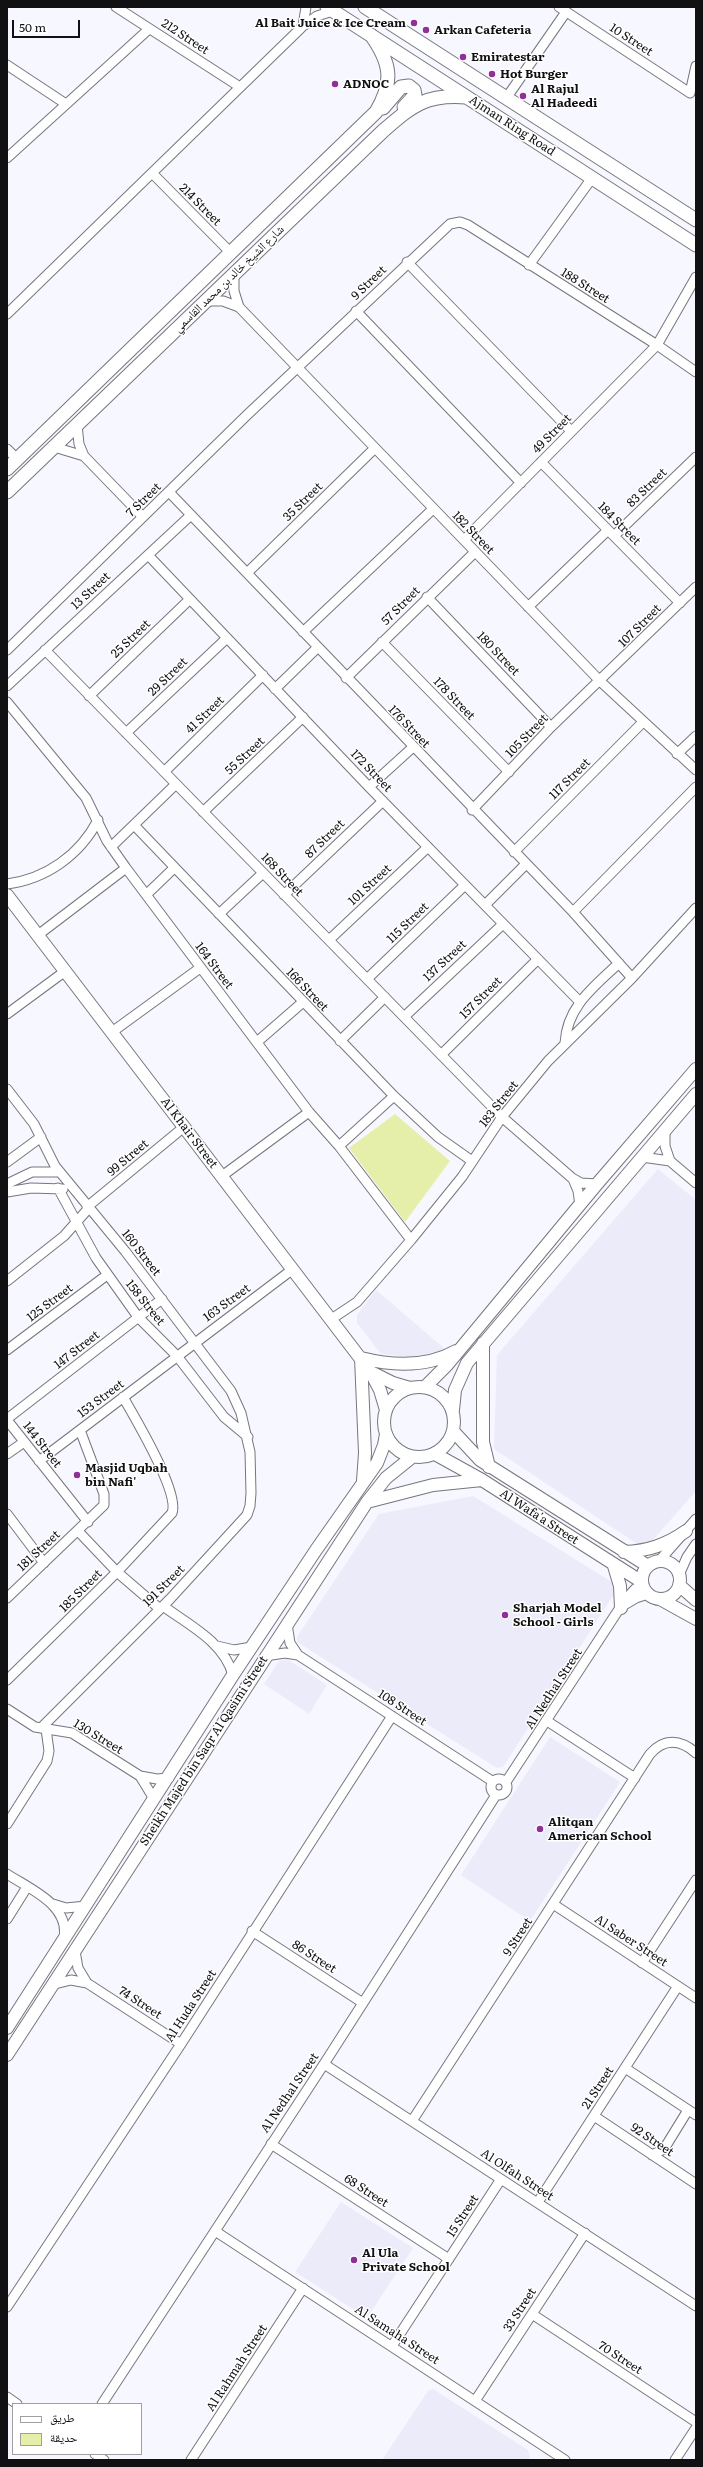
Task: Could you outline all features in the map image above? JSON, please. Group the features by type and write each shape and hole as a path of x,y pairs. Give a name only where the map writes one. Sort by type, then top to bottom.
{"main road":[{"name":"Ajman Ring Road","path":"330,9 696,245"},
{"name":"Ajman Ring Road","path":"374,9 696,220"},
{"name":"شارع الشيخ خالد بن محمد القاسمي","path":"7,469 376,112 385,96 388,73 382,50 371,35"},
{"path":"376,112 390,101 401,87 410,86 414,90 413,98 391,119 383,131"},
{"name":"شارع الشيخ خالد بن محمد القاسمي","path":"7,492 383,131 421,101 444,96 466,97"}],"street":[{"name":"212 Street","path":"116,7 240,87"},
{"path":"304,26 306,7"},
{"path":"7,314 304,26 330,9"},
{"path":"507,97 562,9"},
{"name":"10 Street","path":"562,9 690,93 696,66"},
{"path":"7,158 149,28"},
{"path":"7,65 66,104"},
{"name":"214 Street","path":"152,174 231,253"},
{"path":"529,265 592,178"},
{"name":"188 Street","path":"460,222 468,225 529,265 657,344 696,372"},
{"name":"9 Street","path":"298,367 445,227 460,222"},
{"path":"407,262 572,431"},
{"name":"182 Street","path":"234,274 234,291 239,307"},
{"name":"49 Street","path":"464,540 657,344 696,277"},
{"name":"182 Street","path":"206,301 223,301 239,307 601,682 696,770"},
{"path":"356,311 521,483"},
{"name":"7 Street","path":"7,650 298,367"},
{"path":"77,425 77,438 84,456 143,517"},
{"path":"54,447 84,456"},
{"path":"7,448 17,459"},
{"name":"35 Street","path":"247,573 376,448"},
{"name":"83 Street","path":"528,607 696,457"},
{"name":"184 Street","path":"541,462 680,603"},
{"name":"176 Street","path":"168,492 247,573 412,748 573,912 632,978"},
{"path":"302,632 434,509"},
{"name":"13 Street","path":"7,686 191,515"},
{"name":"57 Street","path":"346,678 427,597 475,552"},
{"name":"172 Street","path":"148,555 369,788 579,1001"},
{"name":"107 Street","path":"601,682 696,587"},
{"name":"180 Street","path":"427,597 551,727"},
{"name":"25 Street","path":"89,696 190,599"},
{"name":"29 Street","path":"126,733 226,638"},
{"name":"178 Street","path":"382,642 509,772"},
{"path":"276,689 318,648"},
{"name":"168 Street","path":"45,650 502,1117 572,1178"},
{"name":"41 Street","path":"164,772 263,675"},
{"name":"105 Street","path":"472,810 551,727 601,682"},
{"name":"164 Street","path":"7,702 86,798 111,847 126,868 309,1112 339,1146 411,1240"},
{"name":"55 Street","path":"203,812 303,717"},
{"name":"117 Street","path":"514,852 643,722"},
{"path":"678,754 696,736"},
{"path":"369,788 412,748"},
{"path":"111,847 176,784"},
{"path":"573,912 696,787"},
{"name":"87 Street","path":"284,895 383,801"},
{"path":"7,884 30,878 59,864 81,845 98,820"},
{"name":"166 Street","path":"134,825 173,869 219,914 394,1096 438,1137 472,1161"},
{"name":"101 Street","path":"329,940 428,847"},
{"path":"485,905 526,864"},
{"path":"38,935 126,868"},
{"path":"147,894 173,869"},
{"path":"219,914 263,873"},
{"name":"115 Street","path":"367,979 465,885"},
{"name":"Al Khair Street","path":"7,895 64,972 112,1032 370,1371 380,1390 386,1410"},
{"name":"183 Street","path":"330,1320 357,1302 411,1240 472,1161 502,1117 565,1043 632,978 696,908"},
{"name":"137 Street","path":"404,1017 503,924"},
{"name":"157 Street","path":"441,1055 538,959"},
{"path":"565,1043 569,1019 579,1001 618,963"},
{"path":"112,1032 200,968"},
{"path":"7,1014 64,972"},
{"path":"340,1041 385,997"},
{"path":"257,1042 303,1002"},
{"path":"425,1387 460,1349 597,1184 696,1069"},
{"name":"160 Street","path":"7,1089 34,1124 50,1159 88,1208 122,1246 231,1391 242,1413 248,1437"},
{"path":"453,1410 439,1392 425,1387 410,1388 395,1396 386,1410 384,1418 386,1434 396,1449 412,1457 424,1457 435,1454 447,1445 454,1432 453,1410 455,1390 462,1372 483,1343 696,1094"},
{"path":"339,1146 394,1096"},
{"path":"222,1176 309,1112"},
{"name":"99 Street","path":"7,1281 77,1224 88,1208 184,1127"},
{"path":"665,1130 665,1146 670,1161 696,1183"},
{"path":"7,1162 41,1137"},
{"path":"642,1157 670,1161"},
{"path":"8,1181 32,1172 60,1172"},
{"path":"572,1178 581,1184 597,1184"},
{"path":"572,1178 578,1191 580,1205"},
{"path":"7,1192 58,1188 74,1190"},
{"name":"158 Street","path":"58,1188 107,1275 138,1317 177,1356 224,1417 248,1437"},
{"name":"163 Street","path":"177,1356 293,1269"},
{"name":"125 Street","path":"7,1350 107,1275"},
{"name":"147 Street","path":"7,1419 162,1299"},
{"path":"483,1343 483,1442 490,1467"},
{"path":"363,1481 365,1453 360,1358 381,1363 419,1364 439,1360 460,1349"},
{"name":"153 Street","path":"39,1461 177,1356"},
{"name":"Al Khair Street","path":"370,1371 393,1383 410,1388"},
{"name":"185 Street","path":"7,1680 118,1572 169,1517 174,1505 157,1460 123,1397"},
{"name":"144 Street","path":"7,1419 88,1522"},
{"name":"181 Street","path":"7,1598 101,1510 105,1500 80,1430"},
{"name":"Al Wafa'a Street","path":"454,1432 472,1453 490,1467 623,1552 648,1566"},
{"name":"Sheikh Majed bin Saqr Al Qasimi Street","path":"7,2028 169,1778 233,1676 382,1454 386,1434"},
{"name":"191 Street","path":"43,1728 161,1607 247,1515 251,1493 248,1437"},
{"path":"7,1454 24,1442"},
{"name":"Al Wafa'a Street","path":"435,1454 482,1480 644,1587"},
{"name":"Sheikh Majed bin Saqr Al Qasimi Street","path":"8,2053 265,1656 367,1502 386,1478 412,1457"},
{"path":"367,1502 433,1485 482,1480"},
{"path":"7,1514 44,1564"},
{"path":"696,1519 659,1561 648,1566 642,1576 644,1587 660,1599 696,1619"},
{"path":"78,1531 118,1572 161,1607 217,1646 227,1660 233,1676"},
{"path":"623,1552 657,1548 672,1541 686,1531"},
{"path":"660,1599 674,1594 687,1557 696,1544"},
{"path":"659,1561 674,1566 679,1580 696,1600"},
{"path":"614,1566 620,1586 621,1608"},
{"name":"Al Nedhal Street","path":"506,1782 621,1608 636,1598 644,1587"},
{"name":"108 Street","path":"287,1624 290,1644 298,1655"},
{"path":"217,1646 234,1650 252,1647"},
{"name":"108 Street","path":"265,1656 285,1652 298,1655 492,1781"},
{"name":"130 Street","path":"7,1709 29,1724 72,1733 140,1776 157,1779 169,1778"},
{"name":"Al Huda Street","path":"7,2306 181,2044 252,1931 392,1716"},
{"path":"547,1721 635,1778"},
{"path":"7,1824 47,1761 49,1751 43,1728"},
{"name":"9 Street","path":"412,2121 654,1749 669,1742 680,1742 696,1753"},
{"name":"130 Street","path":"140,1776 154,1799"},
{"path":"500,1778 506,1782 506,1791 502,1795 496,1795 491,1789 492,1781 500,1778"},
{"name":"Al Nedhal Street","path":"103,2403 324,2064 496,1795"},
{"path":"7,1874 53,1904 72,1908 86,1906"},
{"path":"642,1963 696,1880"},
{"path":"7,1919 27,1887"},
{"path":"53,1904 64,1920 64,1939"},
{"name":"Al Saber Street","path":"553,1904 696,1998"},
{"name":"86 Street","path":"252,1931 363,2003"},
{"name":"74 Street","path":"75,1951 78,1968 87,1983"},
{"name":"74 Street","path":"54,1984 71,1980 87,1983 181,2044"},
{"name":"21 Street","path":"538,2202 678,1986"},
{"path":"8,2053 9,2042 32,2004 31,1998 27,1997"},
{"name":"Al Olfah Street","path":"324,2064 696,2305"},
{"path":"625,2068 692,2112 664,2149 652,2155"},
{"name":"92 Street","path":"594,2116 696,2184"},
{"name":"68 Street","path":"271,2144 449,2259"},
{"name":"15 Street","path":"392,2346 501,2179"},
{"name":"Al Samaha Street","path":"215,2231 475,2401 555,2457 566,2460"},
{"name":"33 Street","path":"475,2401 585,2233"},
{"name":"Al Rahmah Street","path":"191,2460 303,2288"},
{"name":"70 Street","path":"532,2314 696,2422"},
{"path":"675,2460 696,2428"}],"shaded area":[{"path":"658,1169 696,1200 696,1491 645,1549 494,1449 497,1355"},
{"path":"376,1290 445,1349 432,1359 381,1354 357,1323 357,1315"},
{"path":"473,1496 612,1582 616,1591 503,1767 497,1768 297,1642 297,1637 379,1514"},
{"path":"287,1659 327,1685 309,1714 264,1684 279,1661"},
{"name":"Alitqan American School","path":"550,1737 620,1782 530,1921 461,1875"},
{"name":"Al Ula Private School","path":"341,2202 413,2248 367,2318 295,2272"},
{"path":"433,2389 528,2450 530,2457 528,2460 382,2460 428,2391"}],"green space":[{"path":"395,1114 450,1161 405,1222 349,1148"}],"place":[{"name":"Al Bait Juice & Ice Cream","path":"414,23"},
{"name":"Arkan Cafeteria","path":"426,30"},
{"name":"Emiratestar","path":"463,57"},
{"name":"Hot Burger","path":"492,74"},
{"name":"ADNOC","path":"335,84"},
{"name":"Al Rajul Al Hadeedi","path":"523,96"},
{"name":"Masjid Uqbah bin Nafi'","path":"77,1475"},
{"name":"Sharjah Model School - Girls","path":"505,1615"},
{"name":"Alitqan American School","path":"540,1829"},
{"name":"Al Ula Private School","path":"354,2260"}]}
